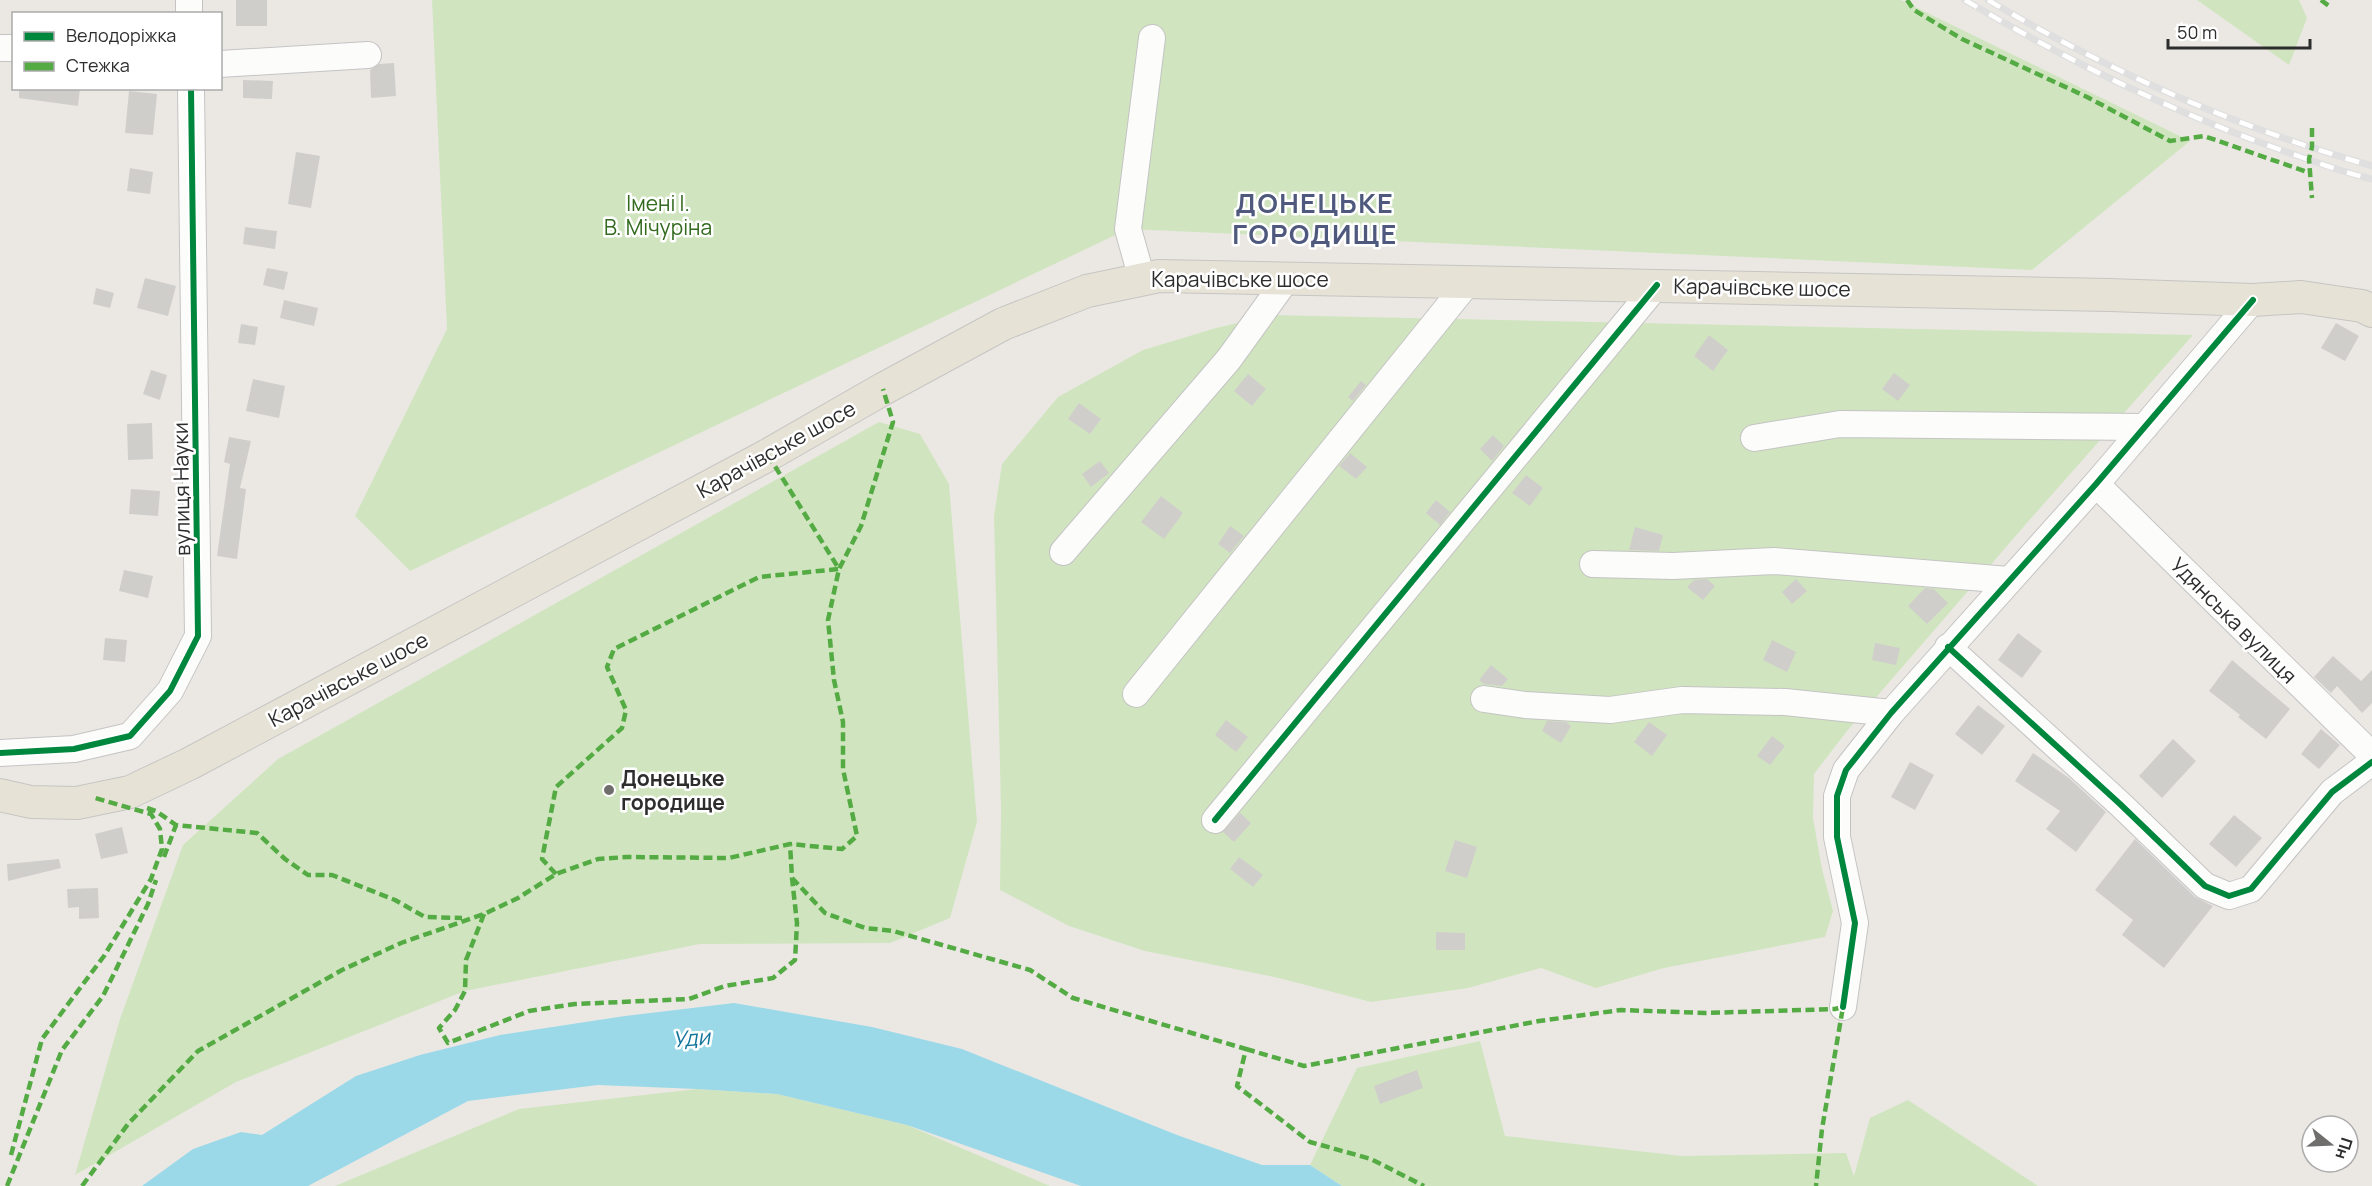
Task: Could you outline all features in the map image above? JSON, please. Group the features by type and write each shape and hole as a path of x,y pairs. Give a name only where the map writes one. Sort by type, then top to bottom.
{"main road":[{"name":"Карачівське шосе","path":"0,795 31,802 77,803 130,792 189,764 768,455 1003,324 1087,291 1142,279 1159,276 1288,277 2253,300 2301,297 2362,306 2372,311"}],"street":[{"path":"1142,279 1128,229 1152,38"},
{"path":"222,64 368,55"},
{"name":"вулиця Науки","path":"0,753 74,749 130,736 170,691 198,636 191,90"},
{"path":"1063,552 1229,359 1288,277"},
{"path":"1136,694 1468,281"},
{"path":"1215,820 1658,285"},
{"path":"1843,1007 1855,923 1837,837 1837,796 1846,770 1948,647 2096,484 2253,300"},
{"path":"1754,438 1840,424 2145,427"},
{"name":"Удянська вулиця","path":"2096,484 2372,755"},
{"path":"1593,564 1673,566 1774,561 2009,580"},
{"path":"1948,647 2120,804 2205,886 2229,896 2251,889 2332,792 2372,762"},
{"path":"1484,699 1525,705 1610,710 1682,700 1785,702 1891,713"}],"green space":[{"name":"Імені І. В. Мічуріна","path":"432,0 1901,0 2190,141 2032,270 1128,229 410,571 355,516 447,329"},
{"path":"2197,0 2299,0 2307,18 2289,65"},
{"path":"1271,315 2193,335 1847,731 1814,774 1813,818 1822,869 1833,911 1825,937 1664,968 1596,988 1541,968 1468,988 1371,1002 1279,978 1145,951 1069,926 1000,890 1001,809 994,516 1002,464 1058,397 1143,350 1216,328"},
{"name":"Донецьке городище","path":"879,422 920,434 949,484 977,822 950,918 890,943 700,944 465,991 236,1082 75,1175 120,1019 183,845 278,759"},
{"path":"1480,1041 1505,1136 1682,1156 1846,1153 1854,1176 1870,1118 1908,1100 2038,1186 1342,1186 1310,1165 1357,1068"},
{"path":"697,1089 777,1094 907,1125 1050,1186 335,1186 519,1109"}],"water":[{"name":"Уди","path":"734,1003 872,1027 962,1049 1177,1135 1262,1165 1310,1165 1342,1186 1081,1186 907,1125 777,1094 598,1085 468,1101 308,1186 142,1186 193,1149 241,1132 262,1135 356,1076 420,1055 500,1035 625,1016"}],"building":[{"path":"236,0 267,0 267,26 236,26"},
{"path":"394,63 396,96 371,98 370,70 379,64"},
{"path":"243,80 273,81 272,99 243,98"},
{"path":"19,90 80,90 78,106 19,98"},
{"path":"129,91 157,94 153,135 125,133"},
{"path":"296,152 320,156 311,208 288,204"},
{"path":"130,168 153,172 150,194 127,191"},
{"path":"245,227 277,231 275,249 243,244"},
{"path":"267,268 288,272 284,290 263,285"},
{"path":"145,278 176,286 168,316 137,308"},
{"path":"96,288 114,293 110,308 93,304"},
{"path":"284,300 318,308 314,326 280,318"},
{"path":"2336,323 2359,336 2345,361 2321,348"},
{"path":"241,324 258,327 255,345 238,343"},
{"path":"1709,335 1728,350 1713,371 1694,356"},
{"path":"151,370 167,375 160,400 143,394"},
{"path":"1894,373 1910,385 1898,401 1882,389"},
{"path":"1248,374 1266,389 1252,406 1234,391"},
{"path":"253,379 285,386 279,418 246,411"},
{"path":"1361,381 1366,385 1353,401 1348,397"},
{"path":"1079,403 1101,419 1090,434 1068,419"},
{"path":"152,423 153,459 128,460 127,424"},
{"path":"1493,435 1504,446 1492,461 1480,449"},
{"path":"229,437 251,441 240,488 246,489 237,559 217,556 230,464 224,462"},
{"path":"1350,453 1367,467 1356,479 1339,466"},
{"path":"1100,461 1109,473 1091,487 1082,474"},
{"path":"1526,475 1543,488 1530,506 1512,493"},
{"path":"131,489 160,491 158,516 129,514"},
{"path":"1161,496 1183,513 1164,539 1141,522"},
{"path":"1436,500 1450,512 1440,525 1426,513"},
{"path":"1230,526 1244,536 1230,553 1218,544"},
{"path":"1635,527 1663,535 1659,551 1629,550"},
{"path":"124,570 153,576 148,598 119,591"},
{"path":"1707,579 1715,586 1703,600 1687,587 1694,580"},
{"path":"1796,579 1807,591 1792,604 1782,592"},
{"path":"1925,588 1934,589 1948,603 1927,624 1908,606"},
{"path":"2018,633 2042,651 2022,678 1998,660"},
{"path":"105,638 127,640 125,662 103,660"},
{"path":"1772,640 1796,652 1787,672 1763,660"},
{"path":"1875,643 1900,648 1896,665 1872,660"},
{"path":"2333,656 2361,681 2372,670 2372,703 2362,713 2337,686 2331,693 2314,677"},
{"path":"2232,660 2290,709 2266,739 2209,691"},
{"path":"1491,665 1508,679 1502,686 1484,684 1479,680"},
{"path":"1978,705 2005,726 1982,755 1955,734"},
{"path":"1226,720 1248,737 1236,752 1215,735"},
{"path":"1547,721 1566,722 1571,726 1561,743 1542,731"},
{"path":"1649,722 1667,735 1652,756 1634,742"},
{"path":"2321,729 2340,745 2319,769 2301,754"},
{"path":"1772,736 1785,746 1770,765 1757,756"},
{"path":"2173,739 2196,761 2162,798 2139,776"},
{"path":"2033,753 2069,778 2106,812 2076,852 2046,829 2060,811 2015,781"},
{"path":"1910,762 1934,775 1915,810 1891,797"},
{"path":"1240,813 1251,823 1234,842 1223,832"},
{"path":"2234,815 2262,838 2236,867 2209,844"},
{"path":"122,827 128,853 101,859 95,834"},
{"path":"2135,839 2195,897 2213,906 2164,968 2122,935 2133,920 2095,890"},
{"path":"1455,840 1477,847 1467,878 1445,871"},
{"path":"1239,857 1263,875 1253,887 1230,869"},
{"path":"59,859 61,868 8,881 7,864"},
{"path":"98,888 99,918 79,919 79,907 68,908 67,889"},
{"path":"1436,932 1465,933 1465,950 1436,950"},
{"path":"1417,1070 1423,1088 1380,1104 1374,1086"}],"railway":[{"path":"1965,0 2080,64 2199,119 2281,150 2372,179"},
{"path":"1988,0 2080,51 2175,95 2272,134 2372,166"}],"marked path":[{"path":"1907,0 1914,10 1962,39 2087,97 2170,141 2204,136 2310,173"},
{"path":"2321,0 2329,6"},
{"path":"2312,128 2312,147 2309,159 2312,198"},
{"path":"82,1186 128,1124 198,1051 342,970 401,943 484,914 518,898 556,874 598,859 729,858 790,844 842,849 857,836 843,769 843,722 834,680 828,620 839,569 861,526 893,422 883,389"},
{"path":"768,455 839,569"},
{"path":"556,874 542,859 556,787 622,728 626,710 607,667 614,649 759,577 839,569"},
{"path":"11,1155 42,1039 104,956 151,879 162,849 160,829 151,814 95,798"},
{"path":"147,808 156,811 176,825 257,833 285,859 308,875 332,875 395,900 425,917 462,918"},
{"path":"164,857 176,825"},
{"path":"484,914 466,960 465,991 455,1010 439,1028 448,1043 529,1011 575,1004 689,999 725,986 773,978 795,960 797,923 790,844"},
{"path":"792,878 825,913 865,928 893,931 1030,970 1073,998 1246,1049 1237,1086 1310,1142 1371,1159 1424,1186"},
{"path":"7,1186 62,1050 103,996 148,904 156,880"},
{"path":"1246,1049 1304,1066 1539,1021 1621,1010 1705,1013 1843,1007 1822,1129 1816,1186"}],"cycle path":[{"path":"0,753 74,749 130,736 170,691 198,636 191,90"},
{"path":"1215,820 1657,285"},
{"path":"1843,1007 1855,923 1837,837 1837,796 1846,770 1891,713 2096,484 2253,300"},
{"path":"1948,647 2120,804 2205,886 2229,896 2251,889 2332,792 2372,762"}],"place":[{"name":"Донецьке городище","path":"609,790"}],"district":[{"name":"ДОНЕЦЬКЕ ГОРОДИЩЕ","path":"1315,218"}]}
